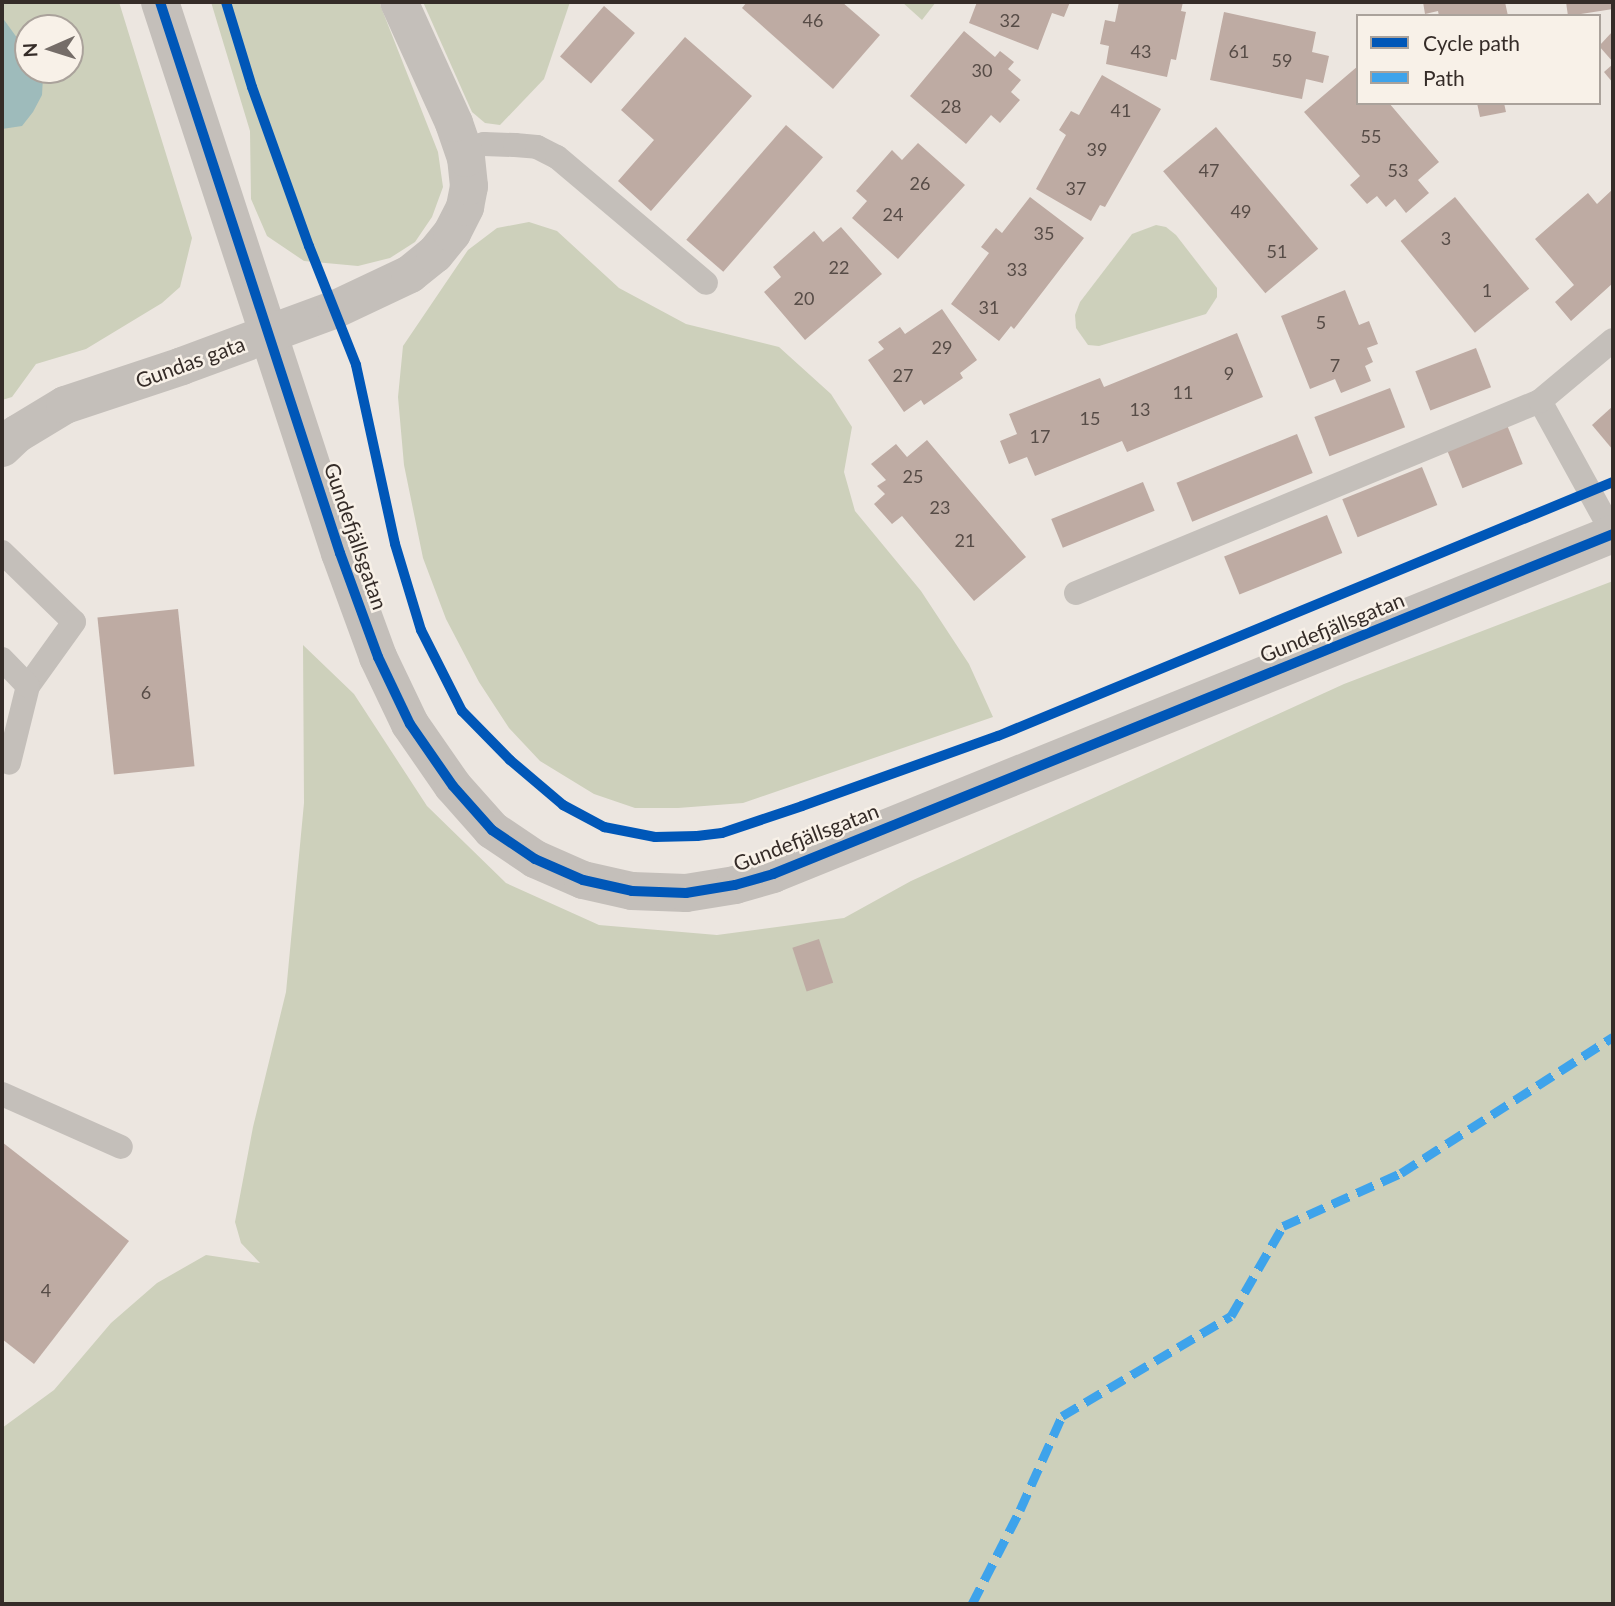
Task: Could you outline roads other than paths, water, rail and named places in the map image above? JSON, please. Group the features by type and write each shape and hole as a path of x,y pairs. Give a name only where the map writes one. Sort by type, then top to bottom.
{"street":[{"name":"Gundefjällsgatan","path":"160,2 359,605 378,657 410,724 453,786 492,830 535,859 583,880 632,891 686,893 735,886 773,874 1613,534"},
{"name":"Gundas gata","path":"2,448 17,434 65,405 336,309 410,274 435,254 452,233 465,207 469,186 463,150 399,2"}],"lane":[{"path":"463,150 485,144 515,145 537,147 557,157 706,283"},
{"path":"1076,593 1540,401 1613,340"},
{"path":"1540,401 1613,534"},
{"path":"2,552 74,622 28,686 9,763"},
{"path":"2,659 28,686"},
{"path":"2,1094 121,1147"}],"water":[{"path":"2,17 14,34 14,84 43,84 42,95 22,126 2,129"}]}
